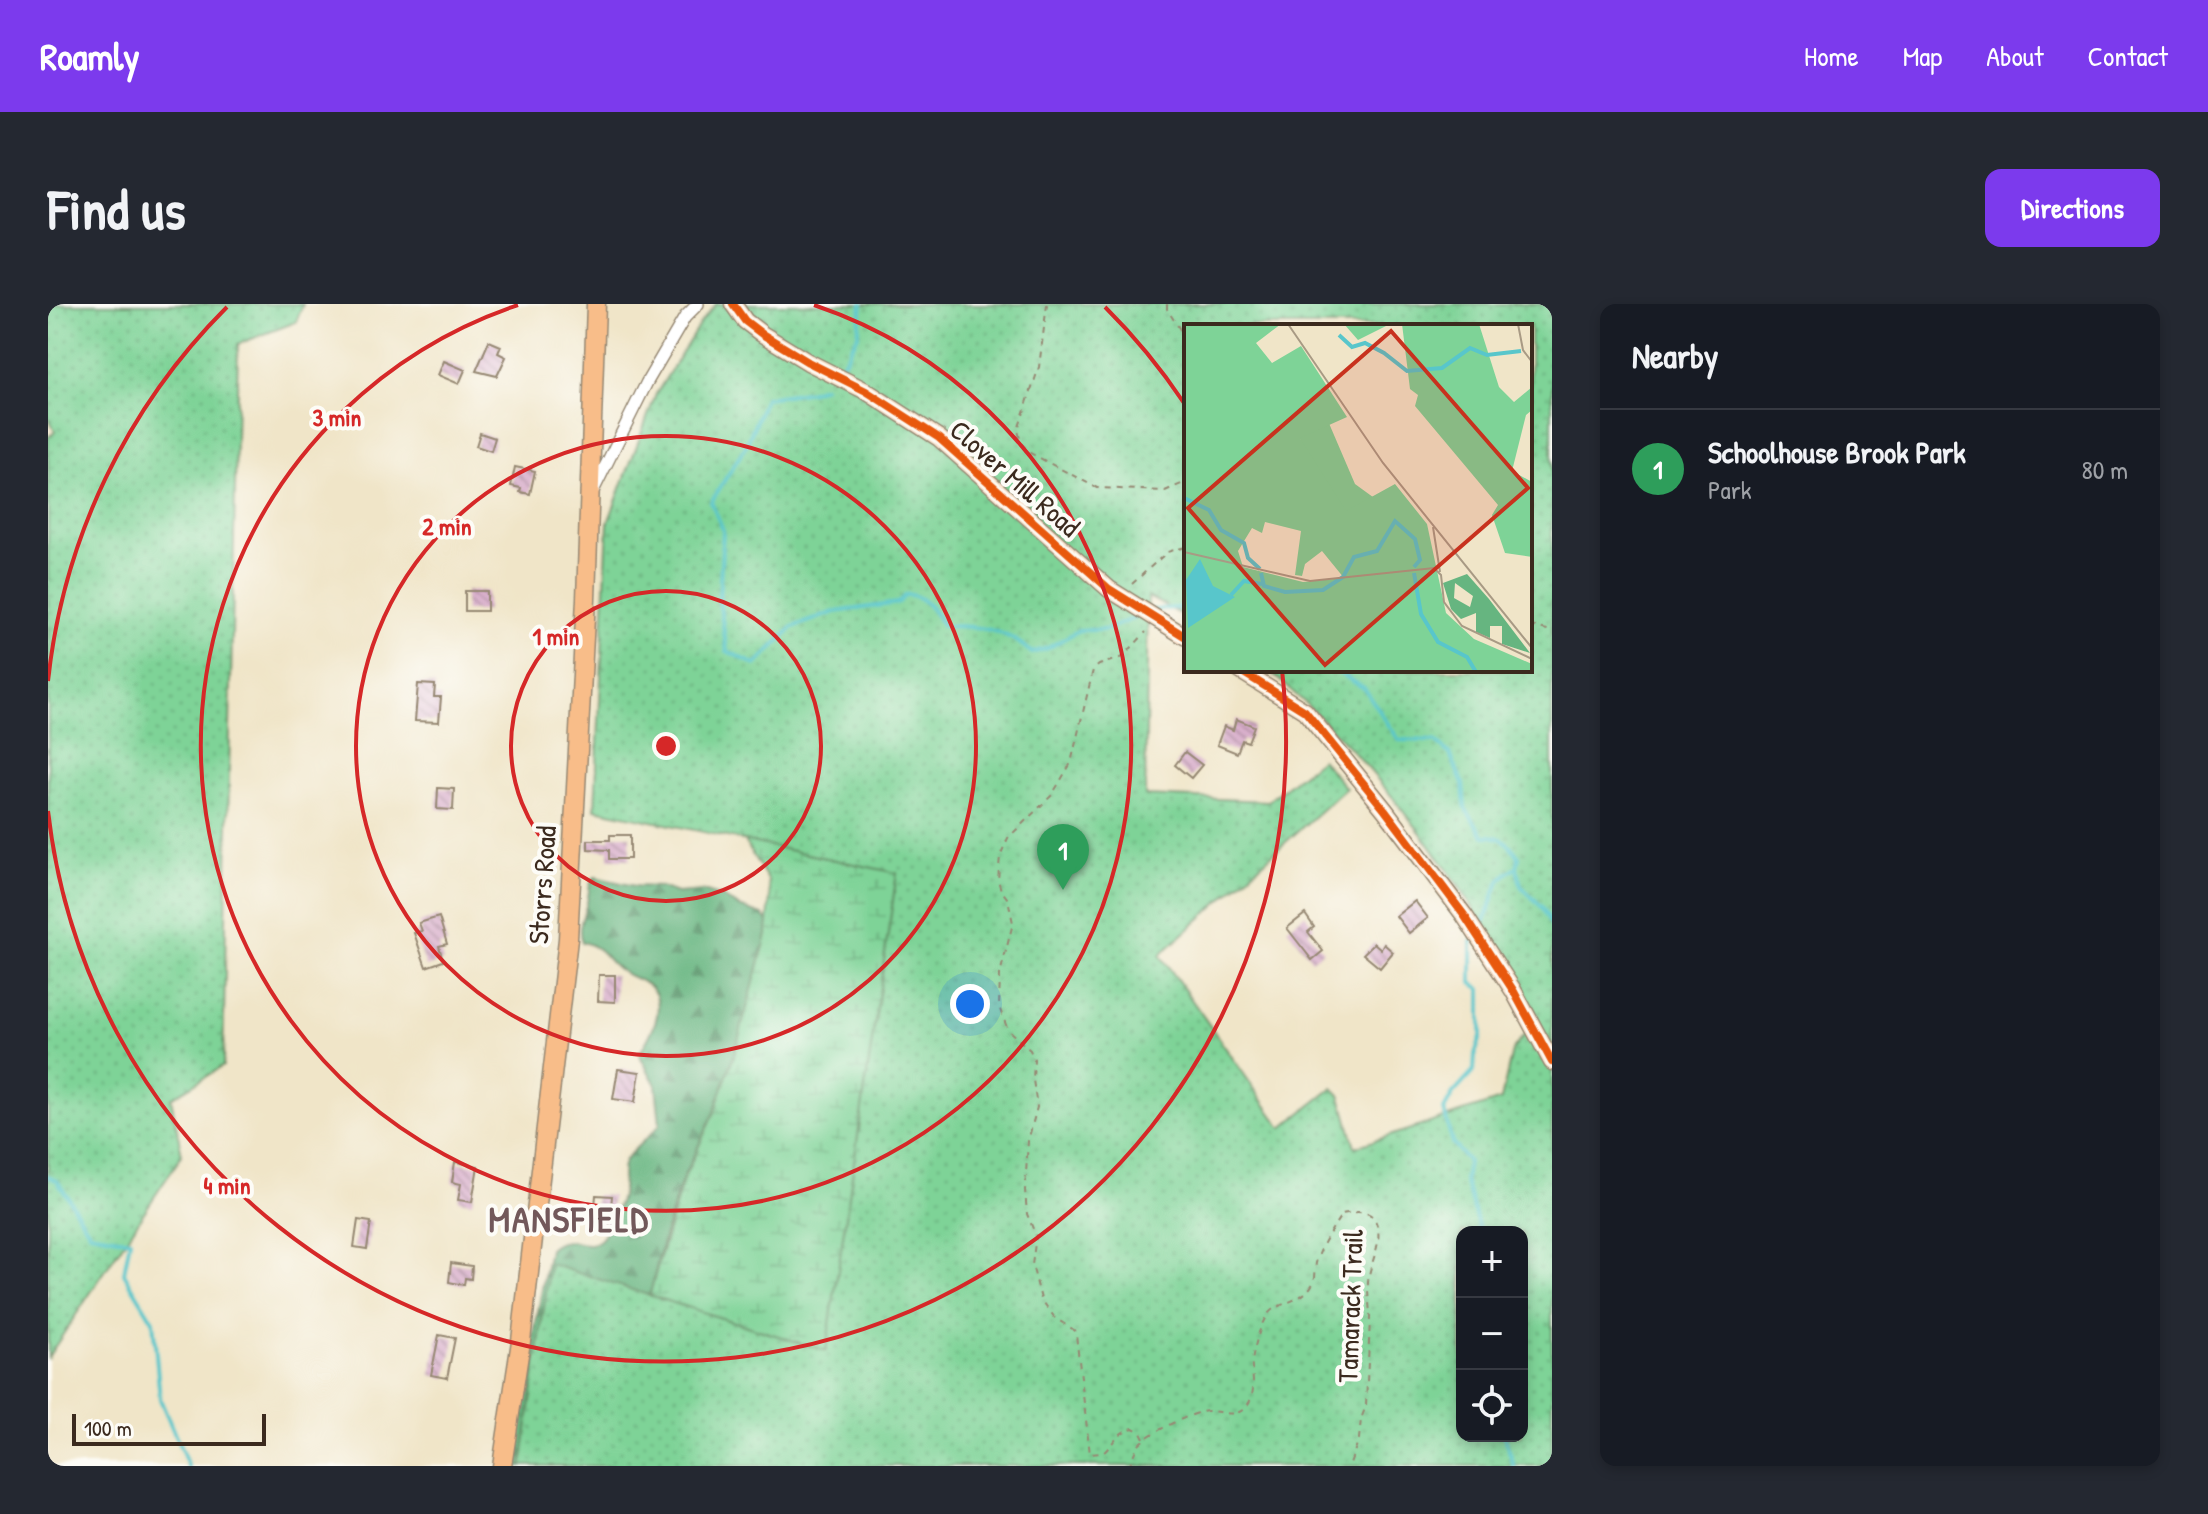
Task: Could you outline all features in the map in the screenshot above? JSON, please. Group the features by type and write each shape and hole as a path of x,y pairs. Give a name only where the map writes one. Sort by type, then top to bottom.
{"main road":[{"name":"Storrs Road","path":"502,1466 523,1327 568,939 590,495 596,304"}],"street":[{"path":"590,495 647,382 685,317 698,304"},
{"name":"Clover Mill Road","path":"733,304 745,321 762,334 866,391 939,438 1109,589 1184,636"},
{"path":"1242,672 1305,711 1385,810 1464,915 1513,990 1552,1062"}],"path":[{"path":"1047,304 1039,367 1018,430 1021,443 1030,453 1097,488 1165,491 1184,483"},
{"path":"1167,304 1184,336"},
{"path":"1129,1466 1144,1438 1141,1432 1133,1428 1113,1438 1103,1453 1090,1454 1076,1335 1074,1330 1055,1318 1041,1299 1032,1265 1036,1236 1027,1214 1025,1190 1028,1141 1037,1107 1034,1059 1030,1050 1008,1030 999,1007 1000,974 1013,923 1008,899 998,880 1000,856 1008,838 1052,795 1071,763 1093,670 1123,657 1141,609 1133,582 1167,552 1184,548"},
{"path":"1532,626 1552,631"}],"green space":[{"path":"48,304 303,304 296,322 238,344 223,1066 171,1098 182,1155 48,1357 48,437 55,432 48,416"},
{"path":"716,304 1552,304 1552,1466 522,1466 550,1264 826,1351 897,873 595,809 608,523 656,394 701,322","holes":["1184,324 1532,324 1532,672 1270,672 1348,746 1420,831 1452,876 1538,1018 1512,1051 1501,1100 1355,1147 1341,1096 1333,1088 1282,1128 1160,955 1346,788 1321,759 1268,801 1145,796 1148,597 1184,616"]},
{"path":"846,408 967,1278 623,1466 643,1320 657,1268 683,1180 713,1115 734,1055 767,935 768,880 746,844 731,807"},
{"path":"595,877 635,886 661,887 677,893 703,891 723,897 739,907 763,915 768,922 767,935 751,1003 730,1071 682,1181 660,1251 645,1322 623,1466 511,1466 549,1249 570,1241 594,1243 603,1237 621,1194 625,1161 660,1124 656,1085 639,1054 656,1020 655,993 646,984 616,967 596,948 582,942 580,937 590,886"}],"building":[{"path":"489,341 501,346 498,353 506,357 497,376 476,371"},
{"path":"444,361 465,370 459,384 438,375"},
{"path":"480,433 495,438 491,451 476,446"},
{"path":"515,467 535,471 530,494 511,486"},
{"path":"465,591 487,591 487,611 465,611"},
{"path":"418,684 435,685 434,697 441,697 439,722 415,721"},
{"path":"1236,719 1254,726 1248,742 1242,740 1237,753 1217,745 1224,726 1233,730"},
{"path":"1185,752 1202,765 1191,778 1175,765"},
{"path":"438,788 454,789 453,810 437,809"},
{"path":"610,835 630,835 630,859 609,859 609,850 588,849 588,840 610,840"},
{"path":"1415,901 1428,918 1409,933 1396,916"},
{"path":"1305,914 1314,927 1308,932 1323,951 1312,960 1287,928"},
{"path":"439,917 447,944 439,946 443,961 426,967 414,933 422,931 419,923"},
{"path":"1374,943 1381,949 1384,944 1393,952 1380,968 1363,954"},
{"path":"599,975 615,975 615,1002 598,1001"},
{"path":"618,1069 640,1072 635,1102 613,1099"},
{"path":"455,1162 478,1166 472,1202 458,1200 461,1184 452,1182"},
{"path":"596,1195 612,1196 609,1230 593,1228"},
{"path":"358,1220 371,1222 367,1249 354,1247"},
{"path":"451,1263 472,1266 471,1279 465,1278 464,1285 449,1282"},
{"path":"439,1335 455,1338 447,1378 431,1375"}],"waterway":[{"path":"841,366 858,335 862,304"},
{"path":"823,387 765,398 746,446 711,502 723,530 719,600 727,651 756,665 793,627 835,612 898,603 905,595 923,600 943,626 1001,633 1032,653 1048,648 1079,630 1106,630 1141,615"},
{"path":"1153,610 1184,607"},
{"path":"1337,672 1364,688 1399,740 1435,741 1450,754 1463,784 1465,808 1484,836 1504,841 1519,857 1517,867 1508,872 1498,885 1483,924"},
{"path":"1517,868 1521,886 1542,907 1552,926"},
{"path":"1472,941 1472,983 1481,989 1481,1037 1475,1054 1474,1071 1453,1094 1444,1110 1452,1143 1468,1162 1465,1180 1478,1226"},
{"path":"48,1176 57,1180 90,1233 130,1240 124,1273 153,1321 160,1399 188,1466"},
{"path":"1506,1442 1514,1466"}],"cycle path":[{"path":"733,304 745,321 762,334 808,362 866,391 939,438 1109,589 1184,636"},
{"path":"1242,672 1305,711 1385,810 1464,915 1513,990 1552,1062"}],"place":[{"name":"Schoolhouse Brook Park","path":"1063,890"}],"district":[{"name":"MANSFIELD","path":"569,1219"}]}
